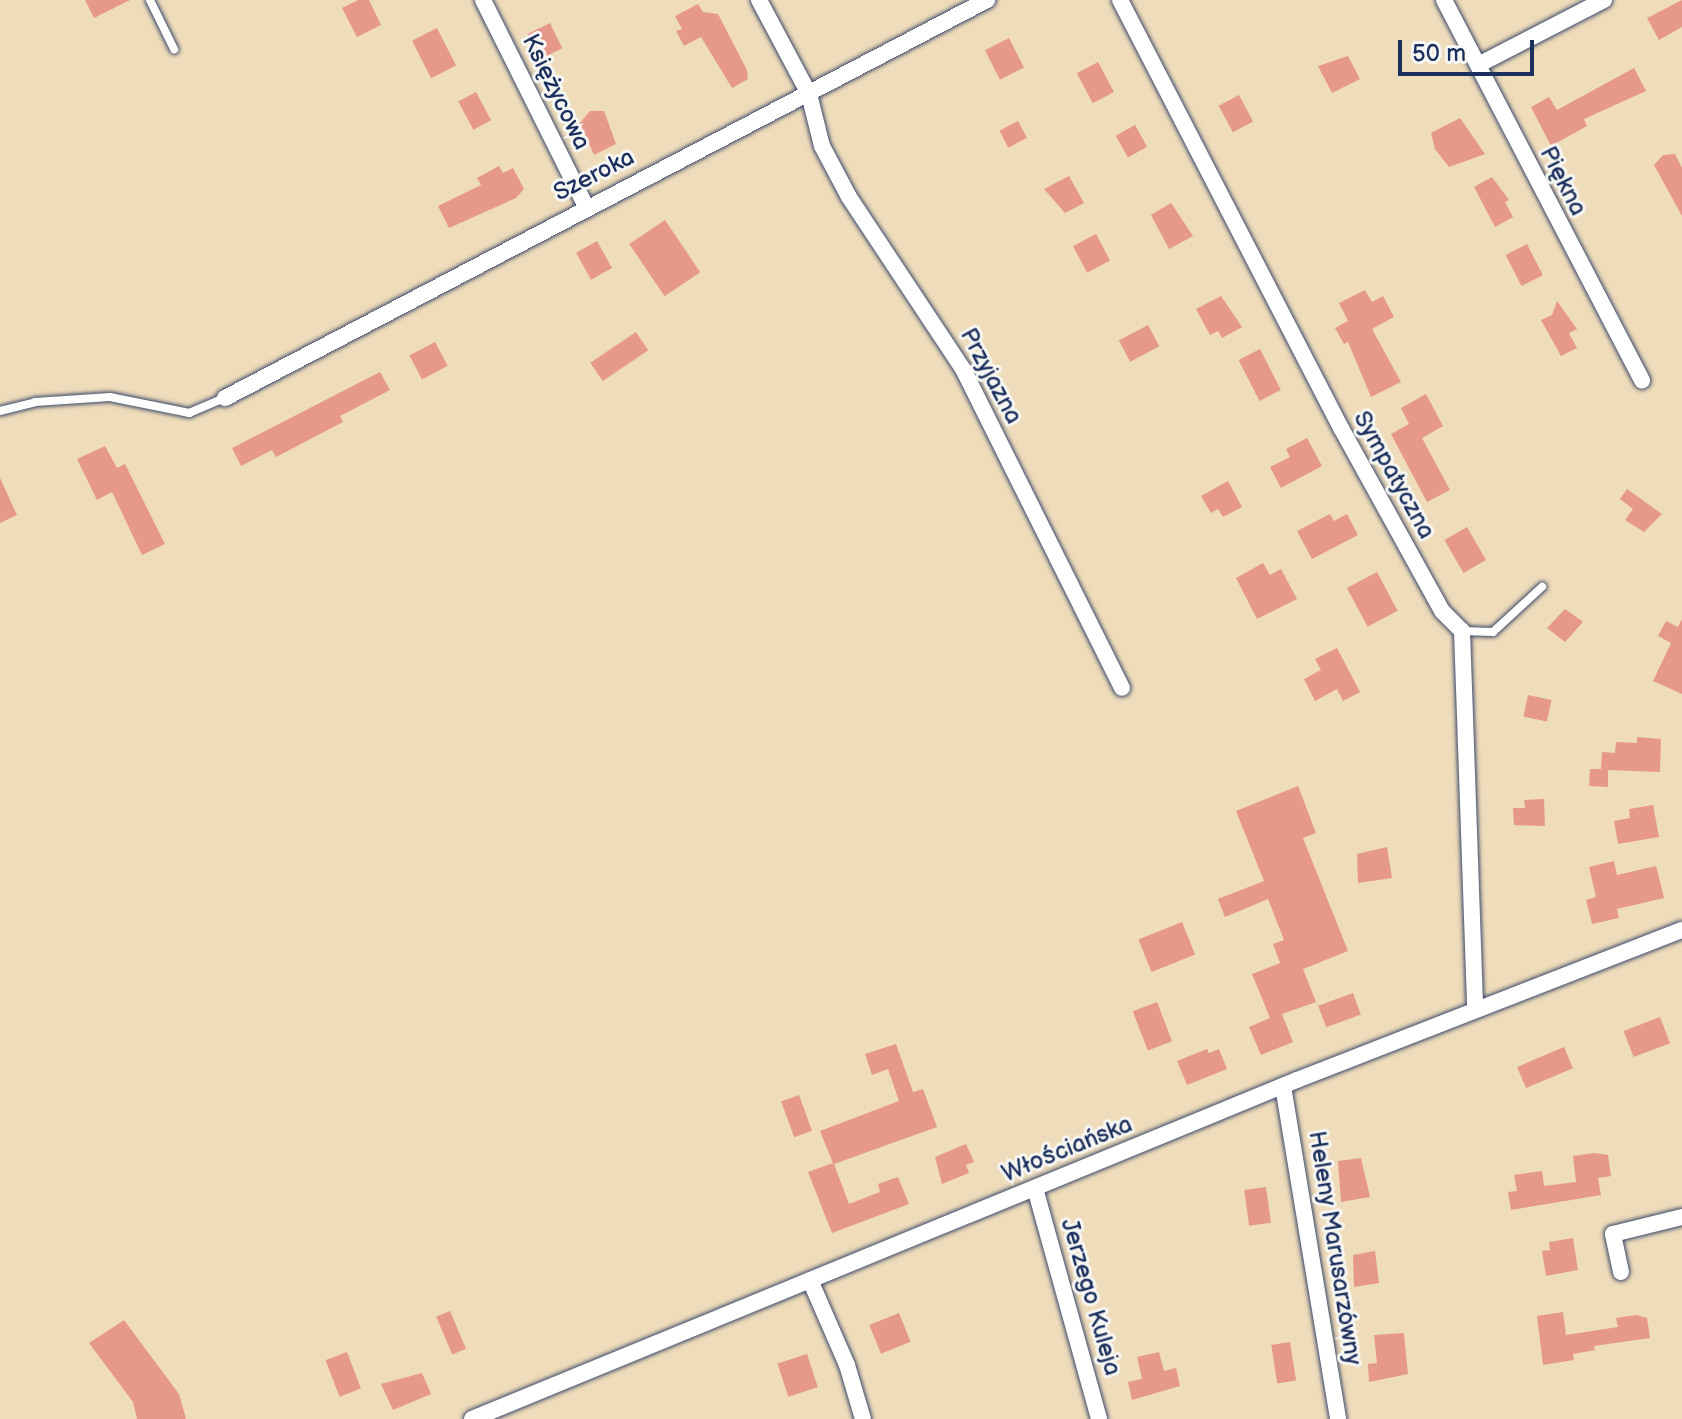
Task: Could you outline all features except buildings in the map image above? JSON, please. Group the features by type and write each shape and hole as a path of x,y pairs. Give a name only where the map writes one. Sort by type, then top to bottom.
{"street":[{"name":"Księżycowa","path":"483,0 585,205"},
{"name":"Przyjazna","path":"759,0 809,94 822,146 849,197 964,371 1122,688"},
{"name":"Szeroka","path":"225,398 585,205 809,94 987,0"},
{"name":"Sympatyczna","path":"1120,0 1341,428 1442,611 1462,631"},
{"name":"Piękna","path":"1444,0 1642,381"},
{"path":"1478,65 1604,0"},
{"path":"1462,631 1475,1008"},
{"name":"Włościańska","path":"472,1419 1475,1008 1682,930"},
{"name":"Heleny Marusarzówny","path":"1283,1086 1338,1419"},
{"name":"Jerzego Kuleja","path":"1035,1188 1099,1419"},
{"path":"1621,1272 1613,1234 1682,1217"},
{"path":"810,1280 847,1365 863,1419"}],"lane":[{"path":"150,0 174,49"},
{"path":"0,411 35,402 110,397 189,413 225,398"},
{"path":"1462,631 1493,632 1542,587"}]}
